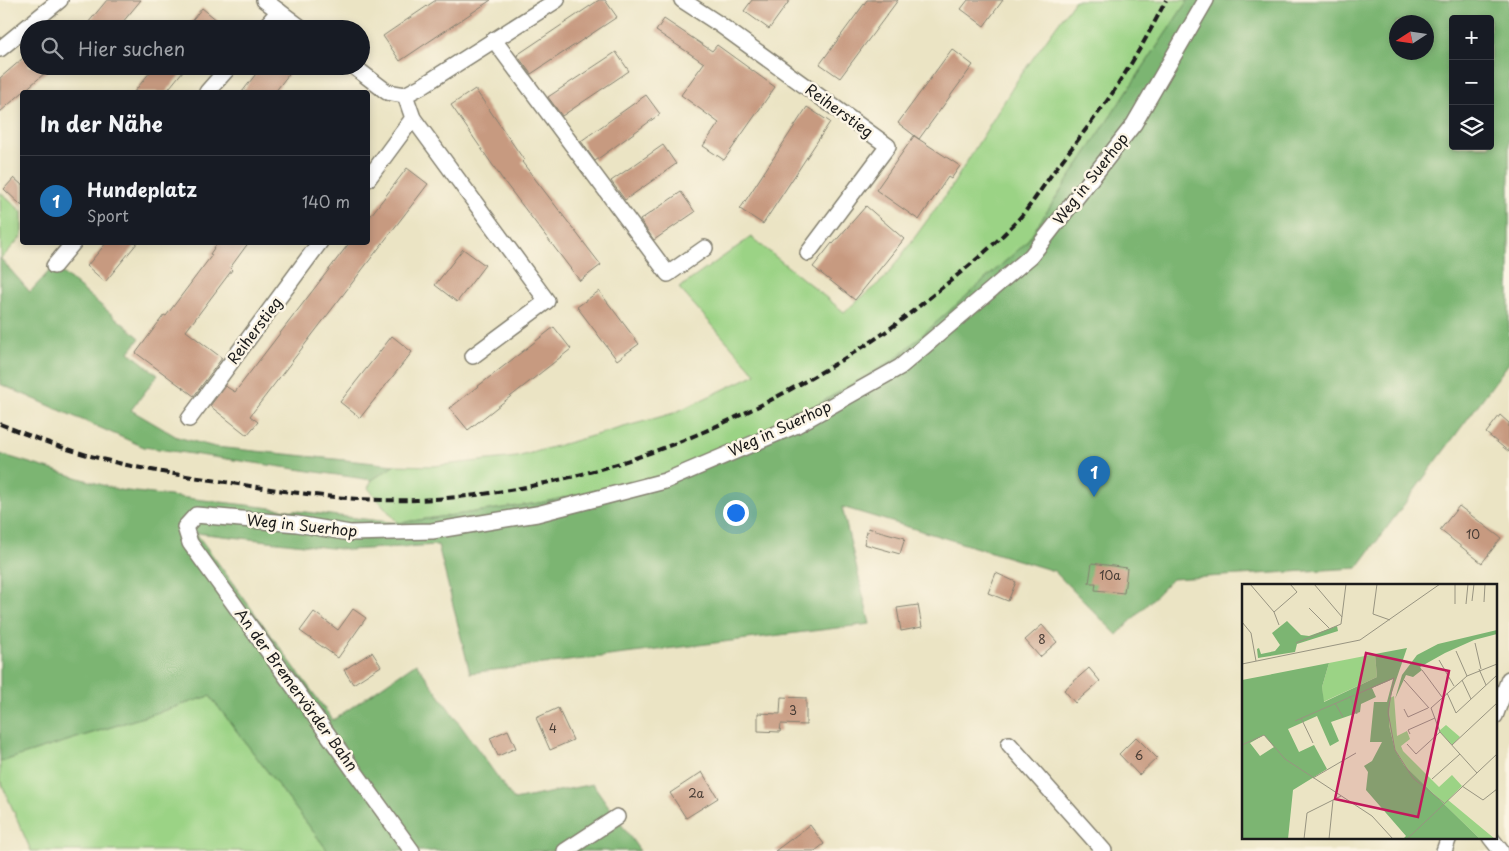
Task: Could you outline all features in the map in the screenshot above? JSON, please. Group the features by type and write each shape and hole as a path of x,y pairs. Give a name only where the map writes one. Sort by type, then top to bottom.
{"street":[{"path":"36,20 60,0"},
{"path":"264,0 291,20"},
{"path":"365,75 387,92 405,94 422,86 558,0"},
{"name":"Reiherstieg","path":"682,0 719,24 888,146 808,253"},
{"name":"Weg in Suerhop","path":"185,527 196,514 297,524 350,533 432,531 537,514 665,482 797,425 900,367 1031,256 1134,124 1206,0"},
{"path":"271,20 279,11"},
{"path":"0,49 20,33"},
{"path":"494,40 668,274 705,248"},
{"path":"209,90 222,75"},
{"path":"405,94 413,118 547,301 473,356"},
{"path":"370,176 413,118"},
{"path":"54,266 72,245"},
{"name":"Reiherstieg","path":"189,419 318,245"},
{"name":"An der Bremervörder Bahn","path":"185,527 190,543 412,851"},
{"path":"1496,713 1509,679"},
{"path":"1008,744 1104,851"},
{"path":"565,851 617,817"},
{"path":"1444,851 1449,838"},
{"path":"1491,838 1501,851"}],"green space":[{"path":"1075,0 1188,0 1026,243 894,360 791,420 662,477 539,503 398,523 368,488 372,480 395,465 433,466 517,457 674,413 756,374 679,288 751,237 844,312 885,278 950,189 1018,79"},
{"path":"1188,0 1509,0 1509,363 1357,568 1172,579 1117,635 1054,571 842,507 870,624 470,673 438,545 349,550 196,533 333,720 416,663 514,800 593,784 640,851 328,851 210,696 0,762 0,454 119,490 398,523 539,503 662,477 791,420 894,360 1026,243"},
{"path":"0,192 20,210 20,238 1,259"},
{"path":"0,258 30,292 54,266 140,338 129,352 158,375 131,410 177,437 215,447 395,465 372,480 144,447 0,384"},
{"path":"210,696 328,851 31,851 0,780 0,762"}],"building":[{"path":"107,0 141,0 124,20 90,20"},
{"path":"436,0 491,0 400,61 383,36"},
{"path":"599,0 605,0 617,17 531,74 517,55"},
{"path":"752,0 790,0 769,29 744,11"},
{"path":"867,0 898,0 840,78 820,64"},
{"path":"968,0 1003,0 984,26 961,9"},
{"path":"202,8 217,20 192,20"},
{"path":"664,19 712,51 717,45 775,87 724,160 703,146 719,123 681,95 704,63 656,31"},
{"path":"952,49 973,65 919,139 898,123"},
{"path":"616,52 629,71 562,116 548,97"},
{"path":"20,61 20,75 43,75 25,90 20,90 20,95 0,112 0,78"},
{"path":"148,75 180,75 168,90 136,90"},
{"path":"255,75 288,75 277,90 244,90"},
{"path":"475,89 524,160 522,162 601,265 580,281 503,180 451,105"},
{"path":"646,95 660,114 595,161 581,141"},
{"path":"807,107 830,122 763,224 740,209"},
{"path":"914,136 960,166 951,179 948,177 919,220 876,190"},
{"path":"663,145 676,164 625,200 611,181"},
{"path":"407,168 428,184 250,416 258,422 247,435 210,406 225,386 235,392 348,245 370,245 370,216"},
{"path":"14,178 20,183 20,204 4,189"},
{"path":"681,192 695,212 654,240 640,220"},
{"path":"866,206 904,239 855,300 813,267"},
{"path":"104,245 136,245 105,282 87,266"},
{"path":"216,245 247,245 230,268 232,270 186,331 222,358 194,396 136,353 212,255 210,254"},
{"path":"463,249 485,265 457,302 435,285"},
{"path":"599,291 639,344 617,360 577,307"},
{"path":"554,327 571,349 468,430 450,408"},
{"path":"392,336 412,352 360,418 340,402"},
{"path":"1500,415 1509,423 1509,452 1486,433"},
{"path":"1459,506 1501,538 1482,563 1440,530"},
{"path":"868,528 905,538 900,554 864,544"},
{"path":"1092,563 1127,568 1124,593 1095,590 1096,583 1089,583"},
{"path":"996,573 1016,582 1008,601 988,593"},
{"path":"918,605 922,627 901,631 897,608"},
{"path":"353,609 366,618 338,658 300,631 314,612 338,630"},
{"path":"1042,625 1057,642 1040,657 1025,640"},
{"path":"372,652 381,666 353,684 344,670"},
{"path":"1089,668 1100,681 1075,703 1064,690"},
{"path":"781,697 806,698 806,725 781,724 780,732 758,731 758,713 780,714"},
{"path":"558,708 573,740 550,750 536,718"},
{"path":"508,730 516,748 498,756 490,738"},
{"path":"1136,737 1157,758 1139,775 1119,754"},
{"path":"702,772 718,798 686,818 670,793"},
{"path":"810,825 824,844 815,851 775,851"}],"railway":[{"path":"0,424 62,447 131,466 278,490 371,500 417,500 468,496 518,488 568,478 617,464 665,447 757,407 854,353 905,317 985,252 1024,213 1107,101 1153,26 1166,0"}],"place":[{"name":"Hundeplatz","path":"1094,497"}]}
